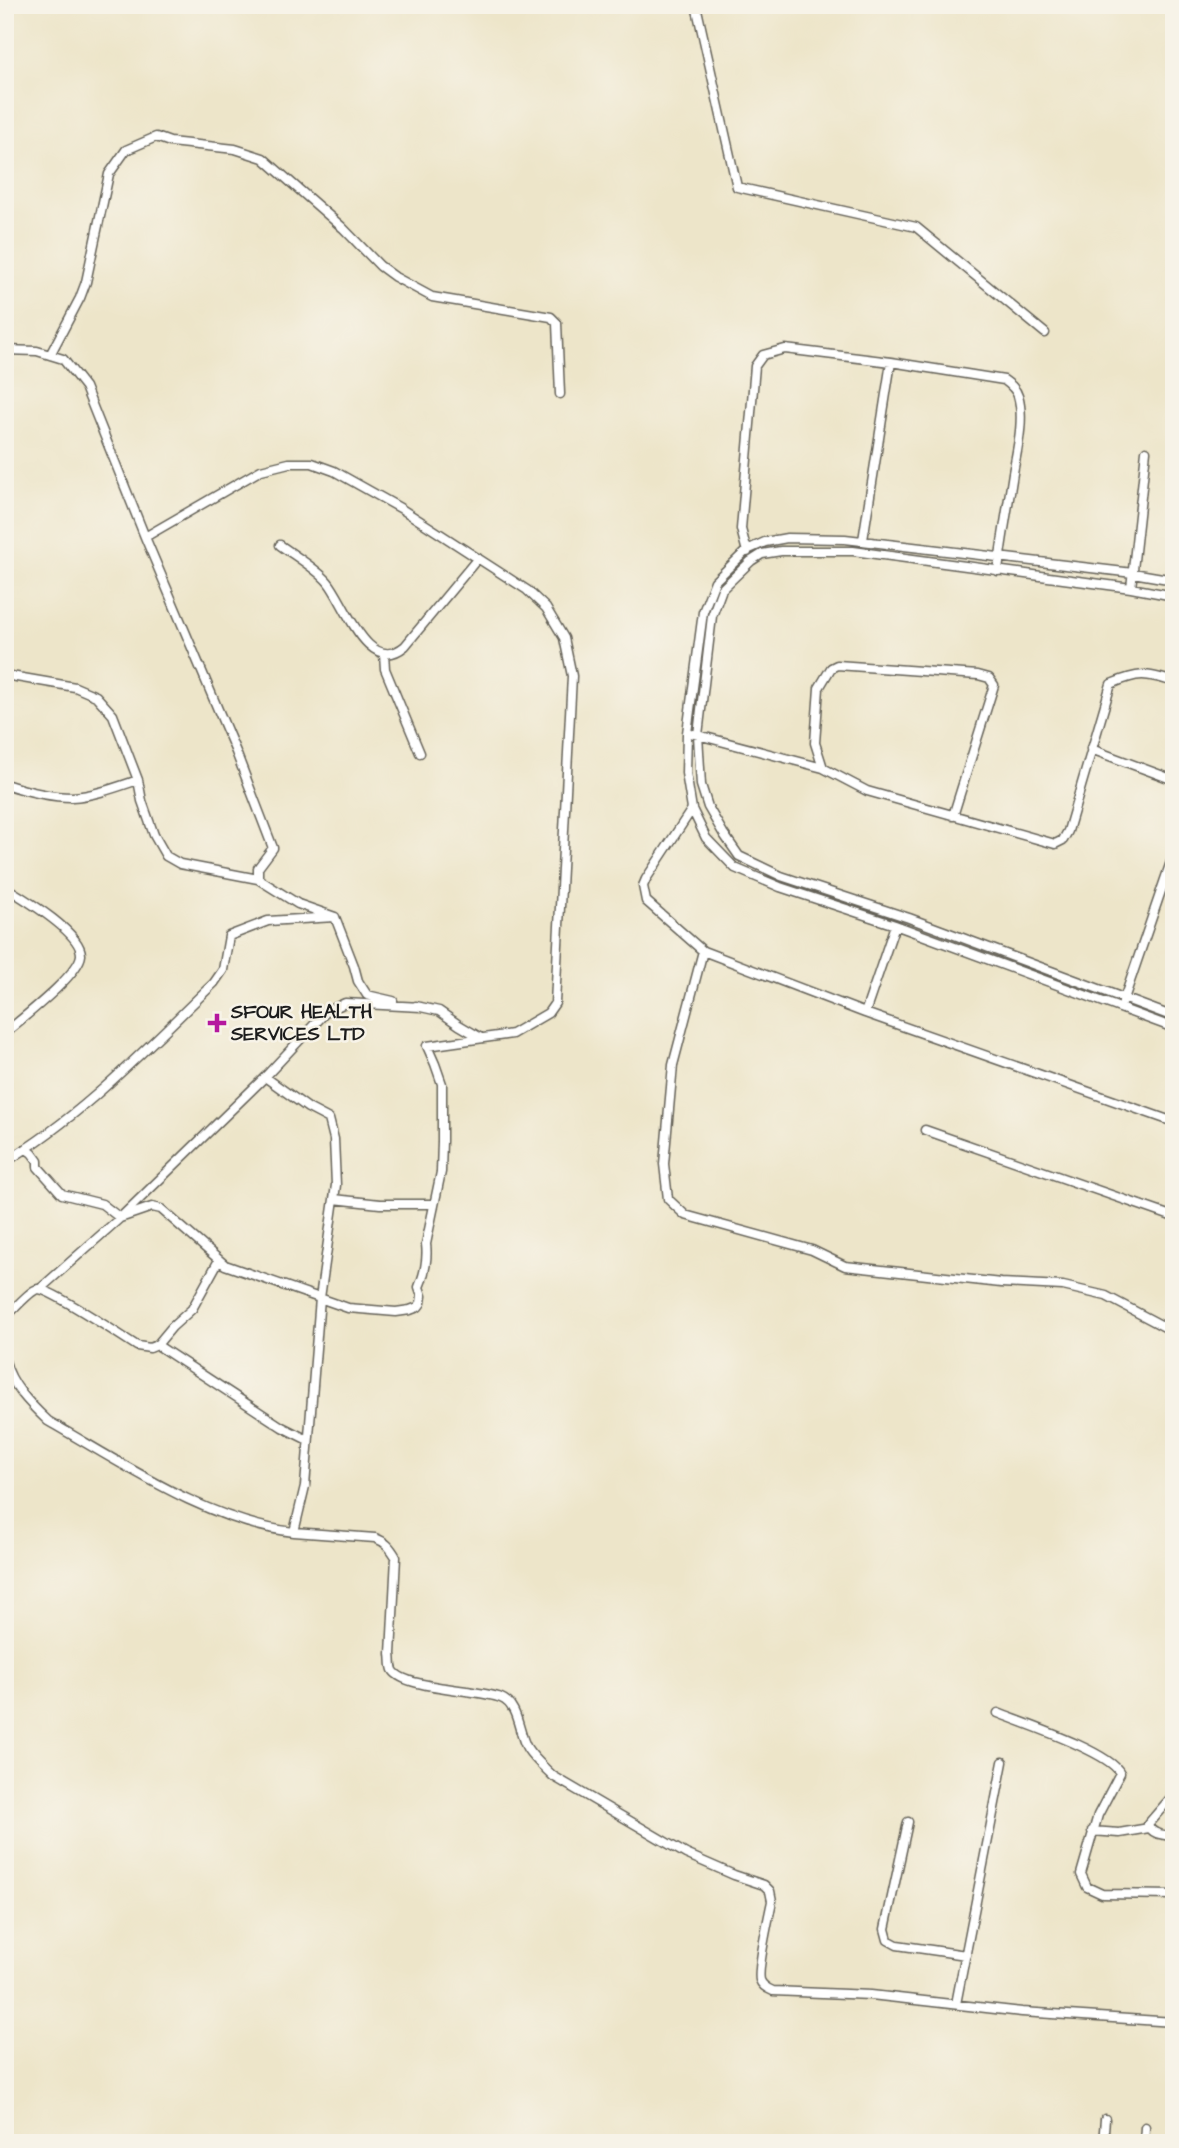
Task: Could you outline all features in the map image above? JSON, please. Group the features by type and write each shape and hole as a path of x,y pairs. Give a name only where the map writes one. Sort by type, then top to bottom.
{"street":[{"path":"696,5 737,187 916,227 1045,333"},
{"path":"50,355 86,282 108,174 126,150 156,137 170,142 235,149 262,158 343,228 380,266 432,297 551,317 557,323 560,394"},
{"path":"751,561 741,529 755,366 763,355 785,349 1004,380 1013,387 1018,394 1020,413 1018,447 998,571"},
{"path":"5,350 37,351 63,359 85,387 236,752 272,848 258,868 258,879"},
{"path":"863,540 891,362"},
{"path":"1131,588 1146,451"},
{"path":"145,537 261,470 289,463 312,463 334,471 400,508 527,590 546,608 564,638 572,676 555,1003 548,1013 512,1034 427,1046"},
{"path":"1174,580 863,540 787,538 765,542 747,550 715,581 703,612 687,733 686,773 692,809 706,838 735,868 780,887 1122,1004 1174,1017"},
{"path":"280,545 329,583 361,637 373,648 392,654 405,646 478,558"},
{"path":"1174,596 852,551 781,551 762,554 722,589 712,617 698,735 701,785 708,807 739,856 781,876 909,918 1122,1004 1174,1028"},
{"path":"384,653 385,669 420,753"},
{"path":"823,768 815,743 819,688 831,668 837,665 989,678 993,685 953,816"},
{"path":"687,733 823,768 867,791 1055,844 1063,840 1068,831 1111,684 1130,676 1149,674 1174,682"},
{"path":"5,675 75,687 96,696 113,715 138,780 154,835 166,856 180,864 258,879 298,904 335,917 358,981 367,995 439,1010 459,1026 481,1038 427,1046"},
{"path":"1091,749 1174,780"},
{"path":"5,784 27,792 73,797 138,780"},
{"path":"692,809 643,887 646,901 703,951 865,1013 1174,1122"},
{"path":"1122,1004 1174,853"},
{"path":"5,887 68,931 81,954 79,962 55,990 5,1032"},
{"path":"5,1162 26,1149 100,1091 214,983 223,970 229,936 268,921 335,917"},
{"path":"865,1013 895,925"},
{"path":"703,951 673,1065 664,1164 668,1199 685,1214 812,1250 845,1266 1001,1283 1063,1286 1106,1296 1174,1332"},
{"path":"40,1289 120,1218 265,1077 326,1012 345,1003 421,1007"},
{"path":"120,1218 152,1207 161,1209 219,1260 238,1270 348,1308 396,1312 418,1307 422,1296 419,1287 425,1273 426,1244 441,1172 442,1084 436,1063 427,1046"},
{"path":"265,1077 308,1108 329,1119 334,1139 336,1185 320,1298 304,1486 294,1532"},
{"path":"925,1130 1174,1217"},
{"path":"26,1149 32,1153 38,1161 38,1167 62,1194 102,1204 120,1218"},
{"path":"334,1199 380,1204 433,1204"},
{"path":"5,1317 33,1290 40,1289 137,1346 150,1348 157,1345 192,1309 219,1260"},
{"path":"157,1345 282,1427 308,1440"},
{"path":"5,1360 8,1373 29,1403 48,1421 182,1496 255,1526 375,1538 390,1546 396,1557 391,1654 393,1668 399,1676 423,1684 503,1698 511,1704 528,1749 553,1776 686,1854 764,1885 770,1891 772,1900 760,1980 773,1991 871,1996 1174,2022"},
{"path":"998,1713 1086,1748 1118,1767 1121,1773 1098,1815 1081,1874 1087,1887 1102,1894 1174,1895"},
{"path":"956,2004 1003,1762"},
{"path":"1174,1794 1148,1824 1154,1833 1174,1836"},
{"path":"908,1822 885,1929 888,1940 897,1945 966,1955"},
{"path":"1093,1831 1119,1833 1149,1828"},
{"path":"1103,2143 1105,2119"},
{"path":"1144,2143 1145,2127"}],"place":[{"name":"SFOUR HEALTH SERVICES LTD","path":"217,1023"}]}
